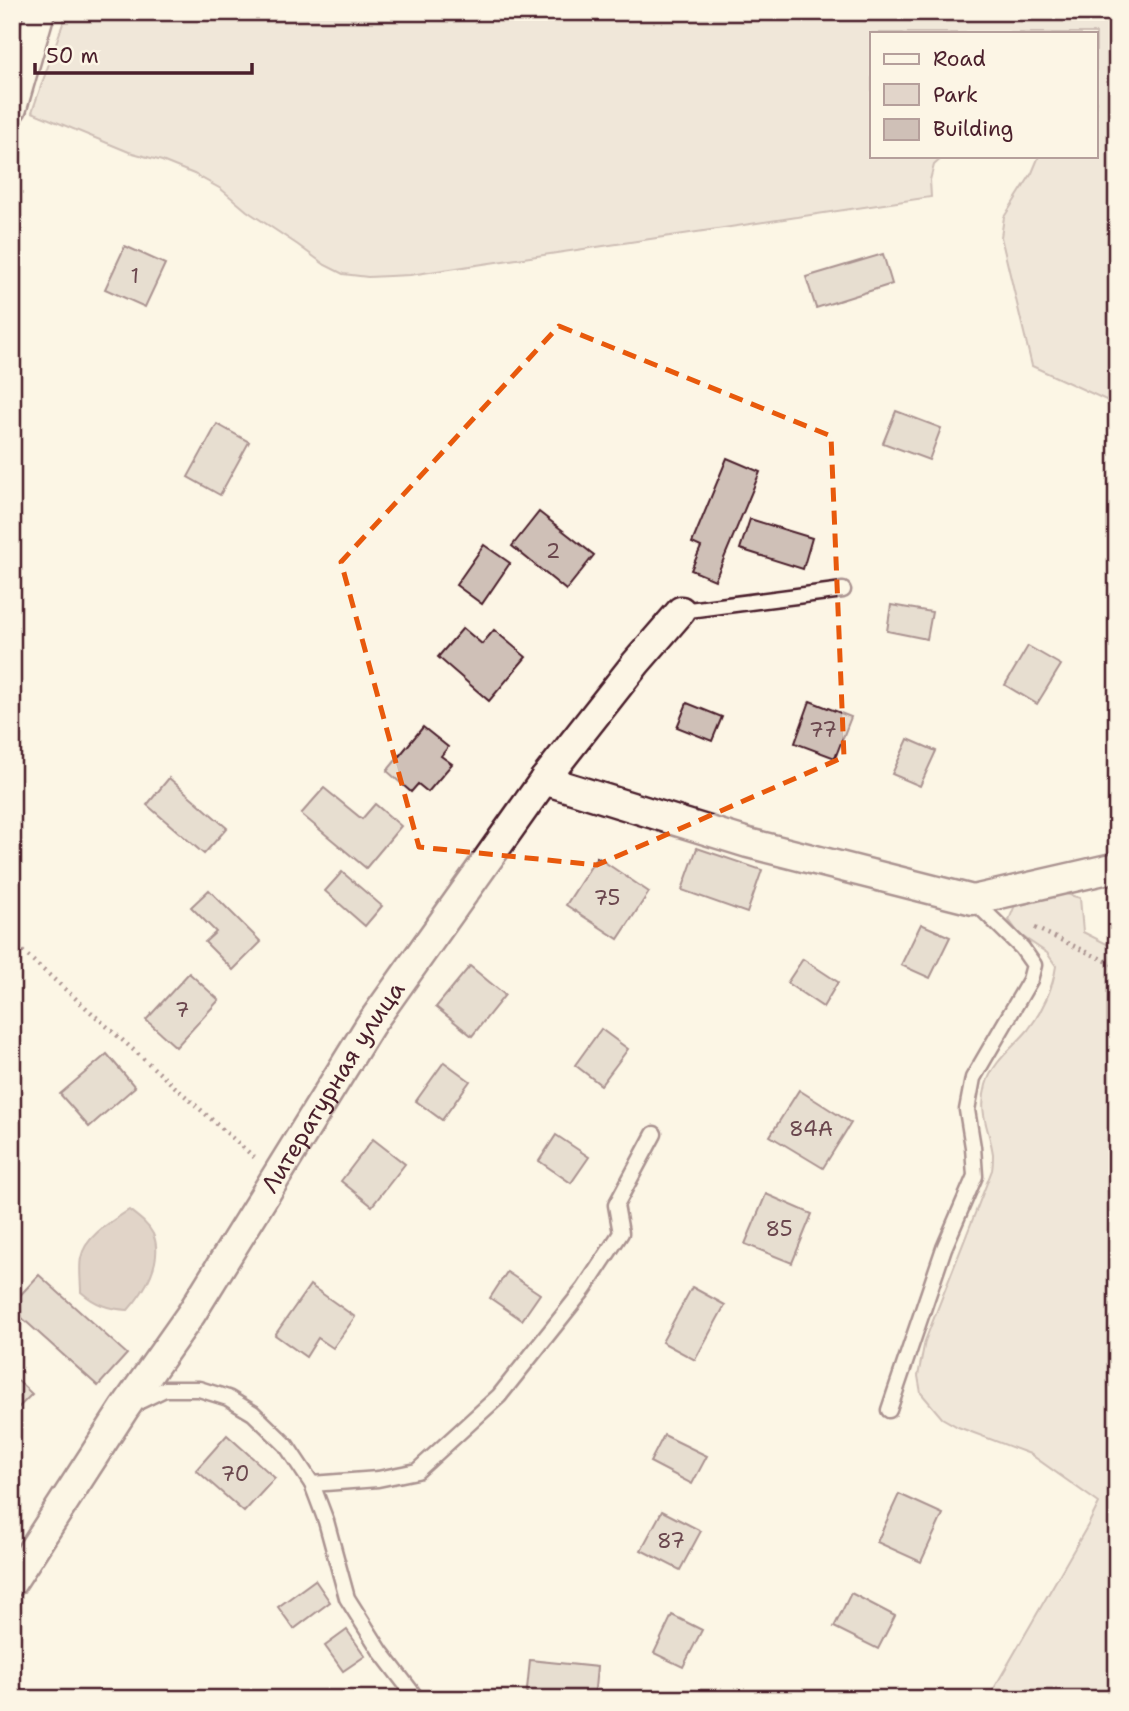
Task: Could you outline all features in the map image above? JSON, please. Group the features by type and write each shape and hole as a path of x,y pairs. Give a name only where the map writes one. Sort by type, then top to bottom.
{"street":[{"path":"12,108 40,12"},
{"name":"Литературная улица","path":"12,1582 124,1409 191,1314 370,1025 544,780 636,663 681,611"},
{"path":"544,780 748,843 973,900 1117,867"}],"lane":[{"path":"681,611 843,590"},
{"path":"889,1410 944,1248 975,1176 967,1110 973,1078 1030,980 1034,965 1022,948 973,900"},
{"path":"312,1484 378,1479 417,1471 499,1396 584,1289 621,1233 616,1206 654,1135"},
{"path":"124,1409 165,1389 199,1389 228,1398 253,1413 286,1445 312,1484 327,1521 347,1598 381,1652 417,1699"}],"path":[{"path":"1032,927 1117,966"},
{"path":"12,942 276,1176"}],"highlighted area":[{"path":"559,326 831,436 844,757 597,865 419,847 341,562"}],"green space":[{"path":"67,12 1117,12 1117,405 1032,366 1001,237 1004,217 1032,173 1038,158 1098,158 1098,32 870,32 870,158 942,158 934,165 930,180 931,197 410,275 368,277 343,274 325,265 247,211 221,189 194,174 129,152 32,112"},
{"path":"1063,893 1080,898 1083,932 1117,949 1117,1699 988,1699 1099,1503 1030,1454 958,1427 942,1418 921,1393 918,1376 925,1341 992,1170 993,1154 983,1104 989,1076 1038,1015 1055,974 1056,966 1047,953 1019,934 1009,920 1015,905"}],"shaded area":[{"path":"129,1210 151,1230 156,1254 151,1275 128,1310 103,1306 81,1292 80,1266 84,1250 93,1236"}],"building":[{"path":"125,246 165,264 145,307 105,289"},
{"path":"883,254 892,284 816,308 806,277"},
{"path":"896,411 941,428 929,460 883,443"},
{"path":"217,424 249,442 220,495 188,477"},
{"path":"727,458 760,472 715,580 691,570 701,547 692,543"},
{"path":"539,512 594,555 566,590 512,546"},
{"path":"750,519 812,538 803,569 740,549"},
{"path":"484,545 510,563 482,604 456,585"},
{"path":"891,605 932,612 927,639 887,631"},
{"path":"463,628 482,644 494,630 526,657 489,701 438,657"},
{"path":"1028,646 1061,665 1037,704 1005,685"},
{"path":"810,701 851,717 835,758 795,743"},
{"path":"687,703 722,717 712,741 677,727"},
{"path":"423,727 448,747 441,756 452,764 428,792 418,784 411,792 387,771"},
{"path":"908,739 936,751 920,786 892,774"},
{"path":"169,778 227,828 204,854 147,805"},
{"path":"324,788 362,819 375,804 401,826 366,868 301,814"},
{"path":"697,848 762,870 747,913 682,890"},
{"path":"597,857 649,892 618,939 566,905"},
{"path":"342,872 382,906 365,926 325,891"},
{"path":"209,890 261,942 233,970 205,942 216,932 191,907"},
{"path":"921,924 950,937 930,978 901,965"},
{"path":"803,959 838,982 823,1007 787,983"},
{"path":"470,966 505,995 472,1036 436,1007"},
{"path":"189,973 219,1000 176,1047 146,1020"},
{"path":"601,1029 628,1049 601,1085 575,1065"},
{"path":"107,1054 135,1087 89,1127 60,1094"},
{"path":"444,1062 470,1081 442,1120 416,1101"},
{"path":"799,1090 851,1123 823,1168 770,1136"},
{"path":"556,1135 589,1157 571,1183 539,1161"},
{"path":"373,1139 405,1164 372,1206 341,1181"},
{"path":"766,1194 812,1214 792,1263 745,1244"},
{"path":"507,1272 540,1294 522,1320 490,1298"},
{"path":"39,1275 127,1354 98,1386 12,1309 12,1304"},
{"path":"310,1285 355,1317 333,1348 318,1338 306,1357 275,1335"},
{"path":"692,1287 725,1305 695,1360 662,1342"},
{"path":"12,1375 32,1394 12,1414"},
{"path":"227,1435 275,1478 244,1512 196,1470"},
{"path":"664,1435 707,1456 692,1484 650,1462"},
{"path":"899,1494 943,1514 921,1562 877,1542"},
{"path":"662,1511 701,1531 680,1570 641,1550"},
{"path":"315,1580 330,1602 294,1629 278,1607"},
{"path":"851,1593 895,1616 878,1649 834,1627"},
{"path":"672,1615 702,1630 683,1667 654,1653"},
{"path":"347,1630 365,1656 343,1671 325,1646"},
{"path":"530,1660 597,1667 594,1699 526,1699"}]}
